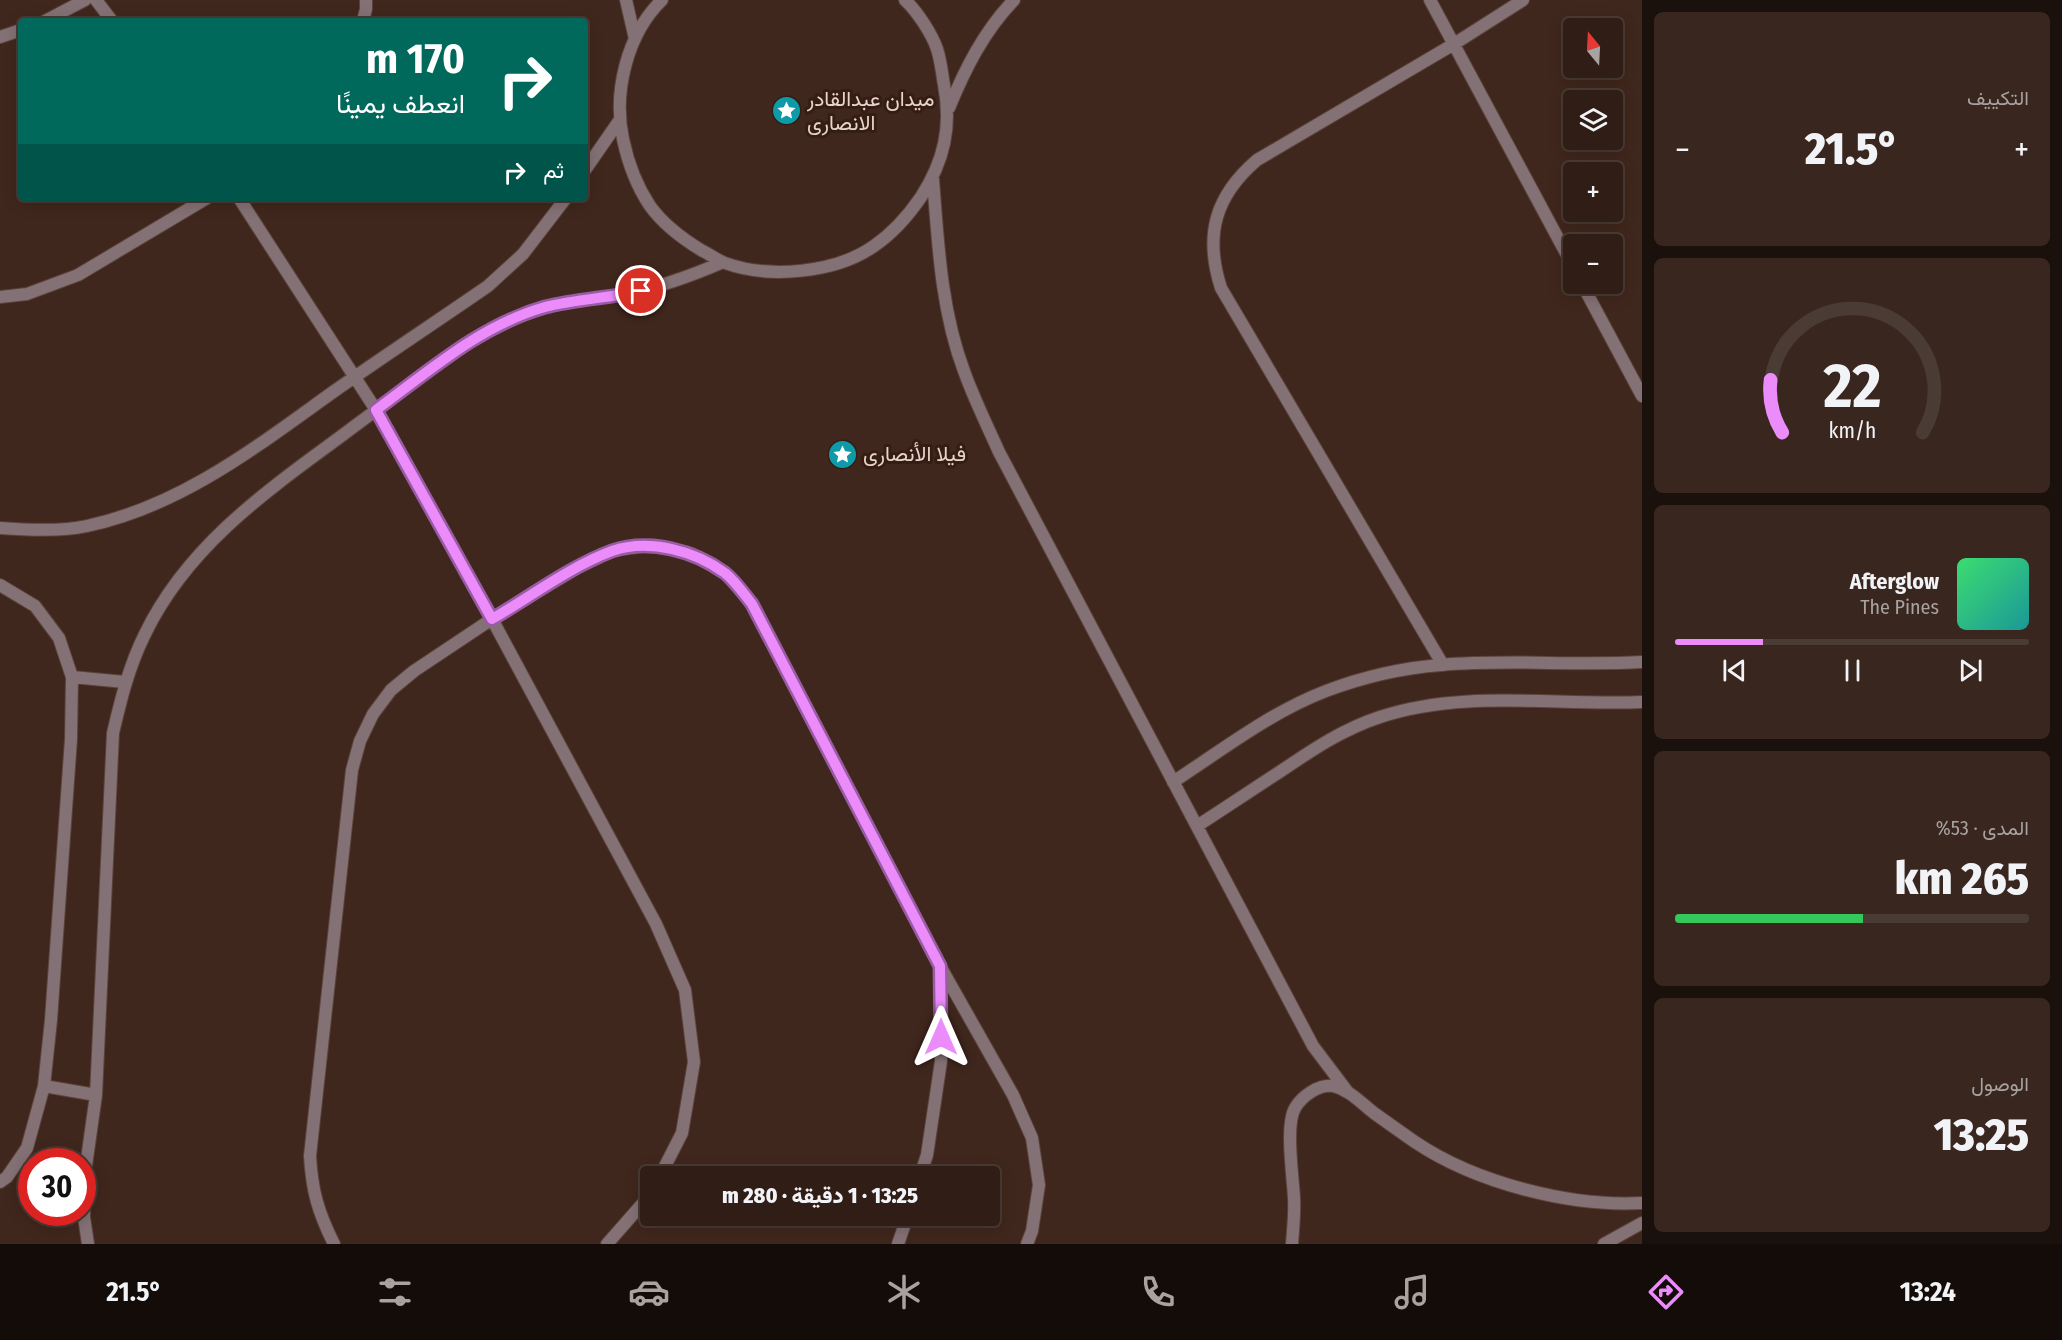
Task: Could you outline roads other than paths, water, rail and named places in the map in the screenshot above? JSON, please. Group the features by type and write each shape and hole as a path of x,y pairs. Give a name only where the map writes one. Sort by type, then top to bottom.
{"street":[{"path":"51,18 85,0"},
{"path":"96,0 110,18"},
{"path":"364,18 366,0"},
{"path":"626,0 635,39"},
{"path":"662,0 635,39 625,65 621,84 619,121 629,166 651,207 683,240 723,262 741,268 786,273 831,266 873,247 908,217 933,179 946,136 949,110 964,69 985,36 1014,0"},
{"path":"905,0 915,9 937,48 949,110"},
{"path":"1430,0 1563,247"},
{"path":"1443,665 1221,288 1212,248 1214,228 1219,208 1229,189 1241,173 1257,160 1454,44 1523,0"},
{"path":"0,37 18,31"},
{"path":"588,167 619,121"},
{"path":"933,179 941,274 950,323 963,370 999,452 1313,1046 1347,1091 1373,1112 1418,1144 1467,1170 1519,1188 1574,1200 1642,1203"},
{"path":"0,297 27,294 78,275 202,201"},
{"path":"241,201 376,410 492,619 656,924 685,990 694,1062 681,1133 665,1166"},
{"path":"0,528 24,530 84,527 140,512 192,487 238,460 488,286 523,254 564,201"},
{"path":"88,1244 84,1217 85,1173 96,1095 113,733 125,682 145,633 172,588 206,545 269,489 472,340 508,321 543,308 658,287 692,276 723,262"},
{"path":"1587,294 1642,396"},
{"path":"334,1244 321,1220 312,1188 310,1156 352,770 364,732 373,714 391,690 414,671 492,619 577,568 614,550 653,545 692,554 726,574 752,604 940,966 1013,1095 1032,1138 1039,1185 1032,1231 1027,1244"},
{"path":"0,585 35,606 59,638 72,677 71,739 51,1020 44,1086 27,1148 7,1177 0,1182"},
{"path":"1173,782 1279,714 1324,692 1363,679 1402,670 1443,665 1642,662"},
{"path":"72,677 125,682"},
{"path":"1197,826 1315,747 1346,730 1380,717 1449,702 1642,702"},
{"path":"923,1166 941,1061 940,966"},
{"path":"44,1086 96,1095"},
{"path":"1292,1244 1294,1201 1290,1122 1294,1108 1316,1089 1330,1086 1347,1091"},
{"path":"607,1244 640,1206"},
{"path":"1604,1244 1642,1223"},
{"path":"898,1244 904,1226"}],"place":[{"name":"ميدان عبدالقادر الانصارى","path":"786,111"},
{"name":"فيلا الأنصارى","path":"842,454"}]}
